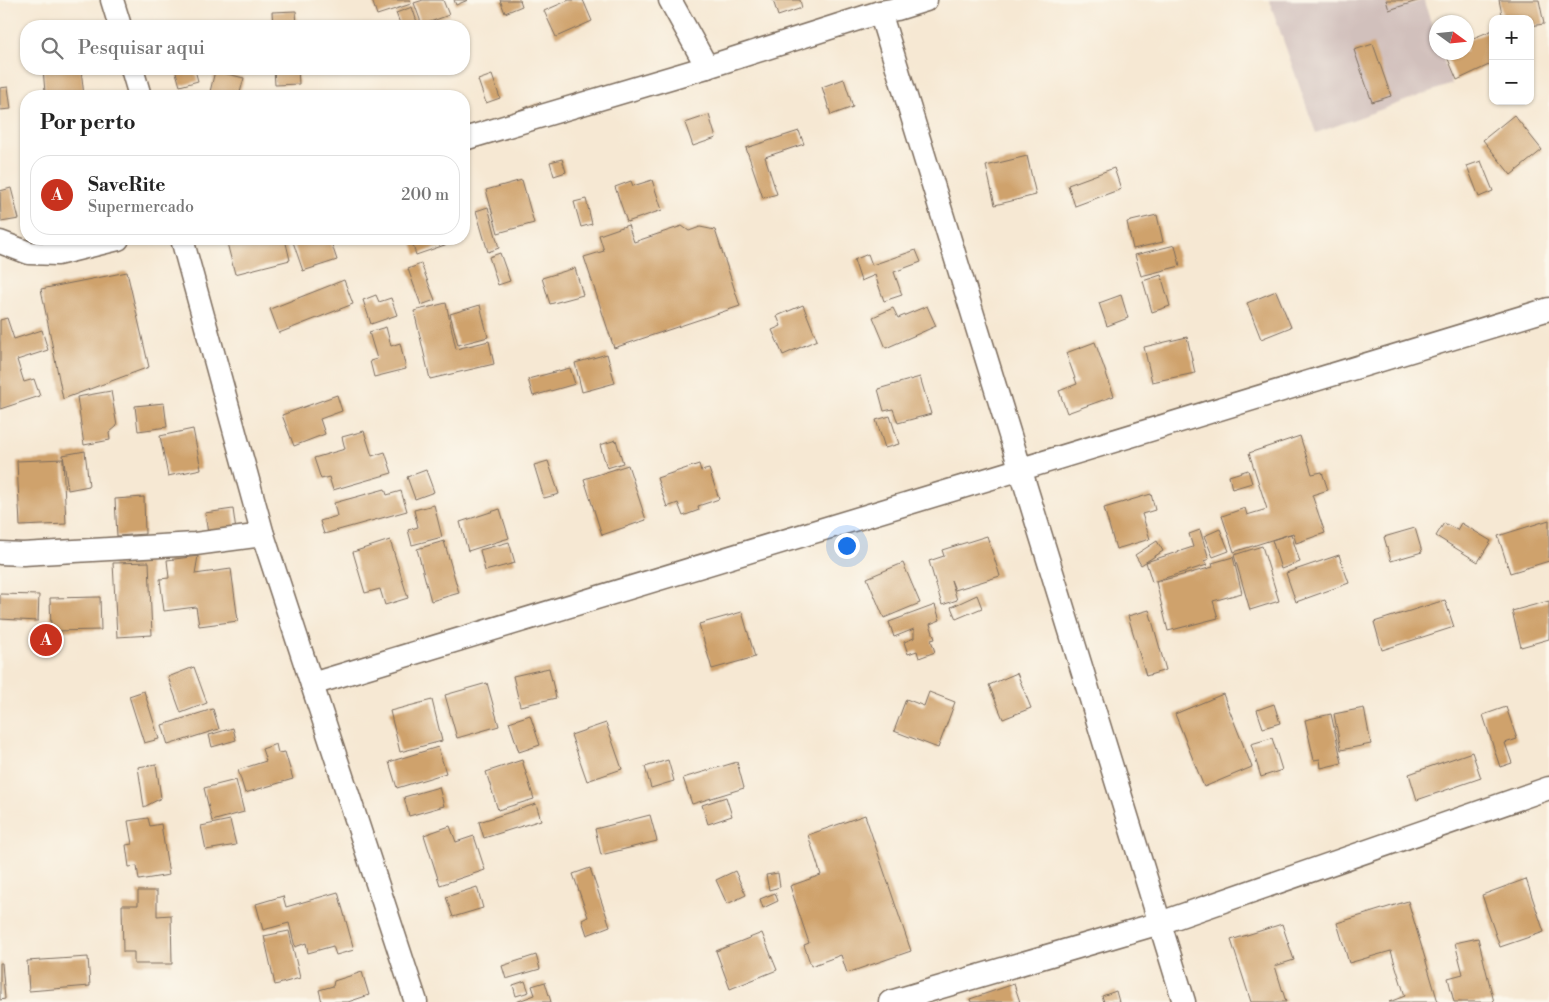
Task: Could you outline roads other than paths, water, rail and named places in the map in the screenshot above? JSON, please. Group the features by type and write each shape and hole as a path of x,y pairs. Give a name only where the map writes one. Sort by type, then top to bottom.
{"street":[{"path":"112,0 118,20"},
{"path":"670,0 707,67"},
{"path":"470,137 707,67 890,7 926,0"},
{"path":"890,7 1020,469 1184,1002"},
{"path":"134,75 138,90"},
{"path":"0,242 29,253 57,254 94,245"},
{"path":"184,245 263,534 416,1002"},
{"path":"312,684 1549,310"},
{"path":"0,553 23,554 195,544 263,534"},
{"path":"890,1002 1160,923 1549,788"}],"place":[{"name":"SaveRite","path":"46,640"}]}
